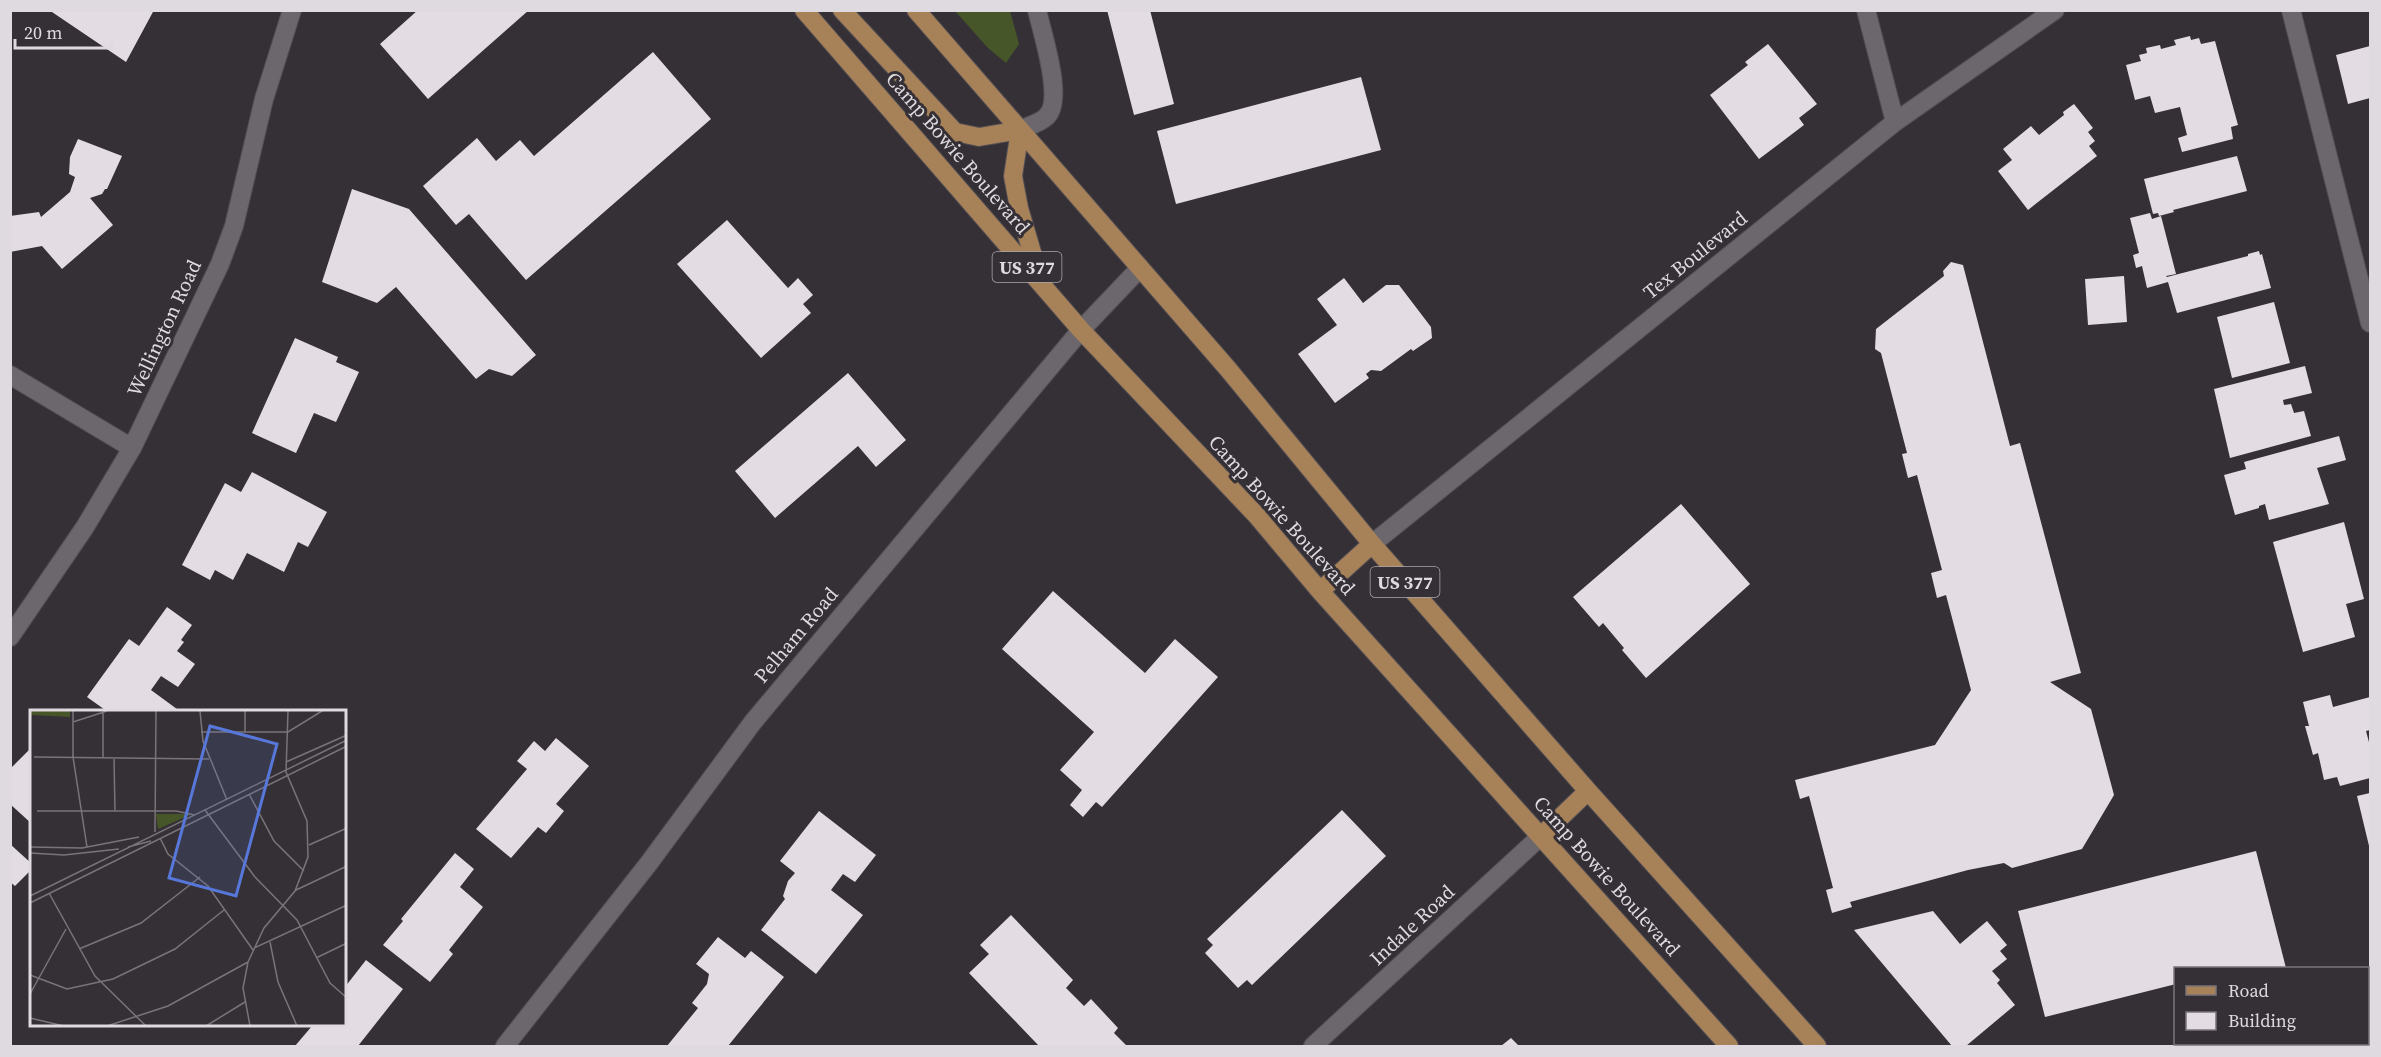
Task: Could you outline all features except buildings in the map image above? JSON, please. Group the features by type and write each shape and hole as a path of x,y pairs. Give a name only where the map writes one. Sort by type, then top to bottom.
{"main road":[{"name":"Camp Bowie Boulevard","path":"804,10 1081,330 1257,516 1320,591 1729,1047"},
{"path":"842,10 955,132 979,136 1020,130 1013,176 1019,207 1042,285"},
{"name":"US 377","path":"916,10 1228,369 1372,544 1588,791 1817,1047"},
{"path":"1320,591 1372,544"},
{"path":"1541,836 1588,791"}],"street":[{"name":"Wellington Road","path":"10,637 85,527 132,448 219,264 234,226 262,108 292,10"},
{"path":"1020,130 1047,116 1054,103 1053,81 1037,10"},
{"path":"1866,10 1895,122"},
{"name":"Tex Boulevard","path":"1372,544 1895,122 2055,10"},
{"path":"2291,10 2370,323"},
{"name":"Pelham Road","path":"505,1047 649,863 753,722 1081,330 1140,268"},
{"path":"10,375 132,448"},
{"name":"Indale Road","path":"1313,1047 1541,836"}],"green space":[{"path":"955,11 1010,11 1019,44 1006,63 988,48"}]}
